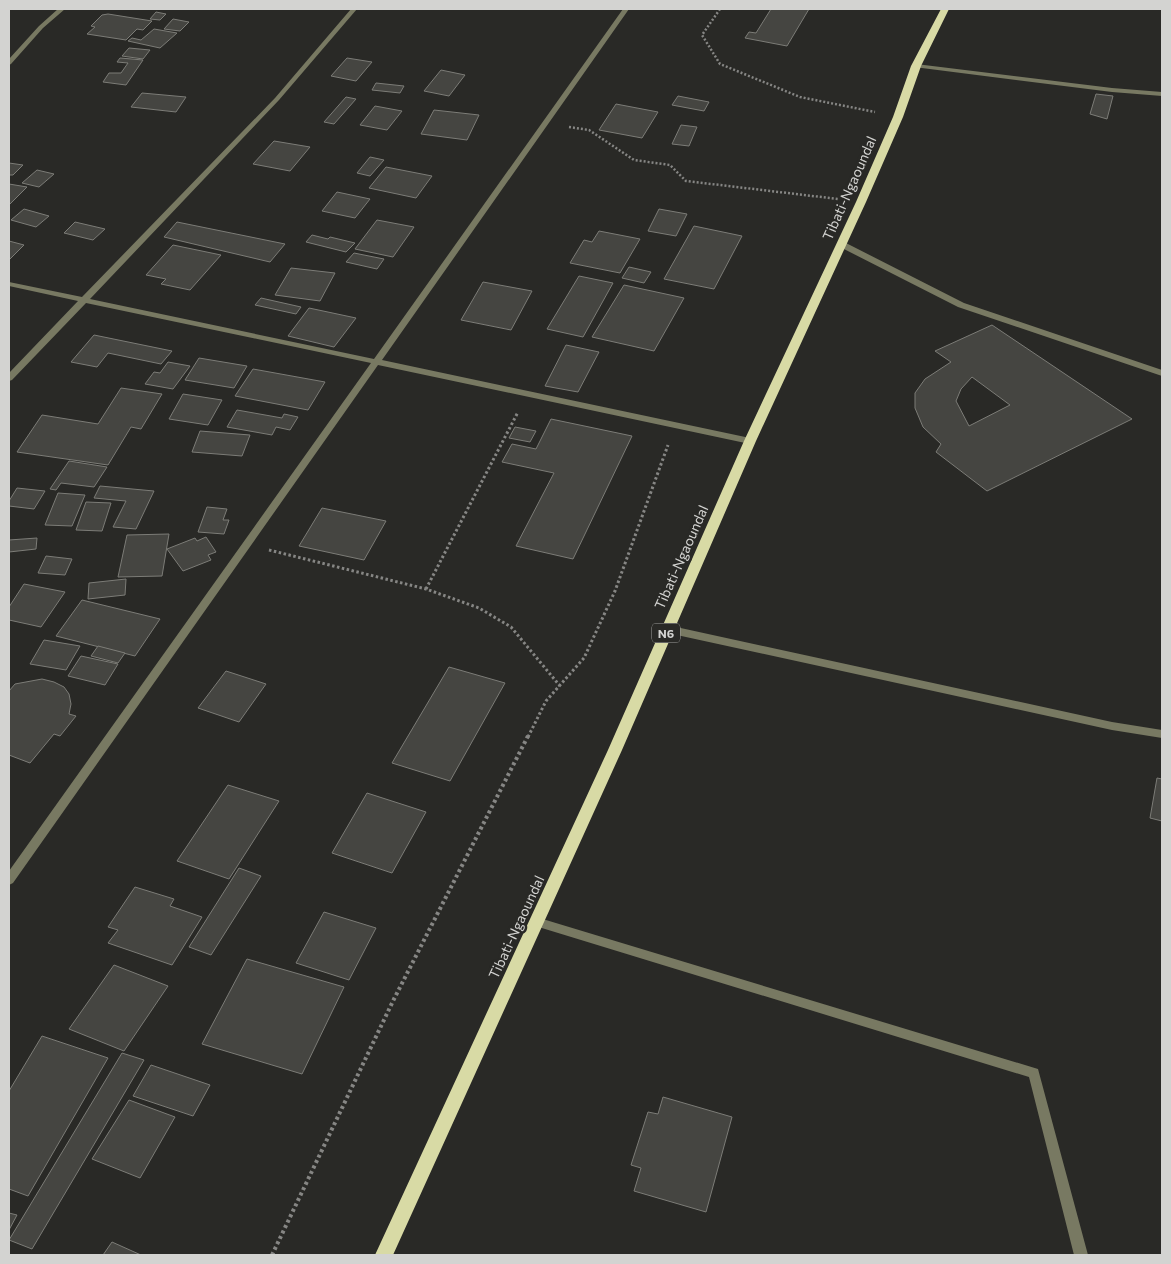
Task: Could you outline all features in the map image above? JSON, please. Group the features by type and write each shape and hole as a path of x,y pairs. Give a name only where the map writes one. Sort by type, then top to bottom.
{"highway":[{"name":"Tibati-Ngaoundal","path":"384,1255 668,629 750,441 861,202 898,117 916,66 945,9"}],"street":[{"path":"9,63 41,27 62,9"},
{"path":"9,378 276,99 354,9"},
{"path":"9,880 626,9"},
{"path":"916,66 1162,94"},
{"path":"841,244 961,305 1162,373"},
{"path":"9,284 750,441"},
{"path":"668,629 1112,726 1162,734"},
{"path":"536,922 1034,1073 1081,1255"}],"path":[{"path":"720,9 702,35 720,64 800,97 898,117"},
{"path":"545,123 588,130 634,160 670,165 686,181 861,202"},
{"path":"426,589 527,394"},
{"path":"272,1255 393,1001 546,701 584,658 615,592 676,425"},
{"path":"246,545 426,589 479,608 512,627 560,686"}],"building":[{"path":"771,9 809,9 787,46 745,38 749,32 756,33"},
{"path":"156,12 166,14 160,20 150,19"},
{"path":"108,14 152,21 143,30 137,29 126,40 87,34 95,27 91,26 102,15"},
{"path":"173,19 189,22 180,31 164,29"},
{"path":"154,29 177,33 160,48 128,41 132,38 141,40"},
{"path":"129,48 150,50 143,59 122,56"},
{"path":"120,58 143,60 126,85 103,82 109,73 121,73 128,63 117,62"},
{"path":"347,58 372,62 356,81 331,76"},
{"path":"441,70 465,75 449,96 424,91"},
{"path":"376,83 404,86 400,93 372,90"},
{"path":"142,93 186,97 176,112 131,107"},
{"path":"1096,94 1113,96 1107,119 1090,114"},
{"path":"678,96 709,102 704,111 672,105"},
{"path":"346,97 356,99 334,124 324,122"},
{"path":"616,104 658,112 642,138 599,130"},
{"path":"375,106 402,111 387,130 360,125"},
{"path":"434,110 479,115 467,140 421,134"},
{"path":"681,125 697,127 689,146 672,144"},
{"path":"274,141 310,147 290,171 253,164"},
{"path":"370,157 384,160 370,176 357,173"},
{"path":"9,163 23,165 13,175 9,175"},
{"path":"386,167 432,176 416,198 369,188"},
{"path":"37,170 54,174 39,187 22,183"},
{"path":"9,184 27,187 9,205"},
{"path":"337,192 370,199 355,218 322,211"},
{"path":"24,209 49,216 36,227 11,220"},
{"path":"659,209 687,214 676,236 648,231"},
{"path":"377,220 414,227 393,257 355,249"},
{"path":"75,222 105,229 93,240 64,233"},
{"path":"177,222 285,244 270,262 164,237"},
{"path":"694,226 742,236 714,289 664,279"},
{"path":"599,231 640,239 620,273 570,263 584,240 592,242"},
{"path":"312,235 355,243 346,252 306,242"},
{"path":"9,241 24,245 9,260"},
{"path":"173,245 221,255 190,290 161,284 166,279 146,275"},
{"path":"354,253 384,259 377,269 346,262"},
{"path":"629,267 651,272 644,283 622,278"},
{"path":"291,268 335,273 320,301 275,295"},
{"path":"579,276 613,283 583,337 547,329"},
{"path":"483,282 532,291 511,330 461,320"},
{"path":"624,285 684,298 654,351 592,337"},
{"path":"261,298 301,307 296,314 255,305"},
{"path":"309,308 356,318 334,347 288,336"},
{"path":"992,325 1132,419 987,491 936,452 941,444 923,427 915,408 915,393 925,379 951,362 935,351","holes":["972,377 1010,405 969,426 956,401 961,389"]},
{"path":"94,335 172,351 161,364 108,353 97,367 71,362"},
{"path":"566,345 599,352 578,392 545,386"},
{"path":"199,358 247,366 234,388 185,380"},
{"path":"168,362 190,366 173,389 145,384 154,372 160,373"},
{"path":"253,369 325,382 308,410 235,396"},
{"path":"121,388 162,394 141,429 131,427 108,465 17,452 42,415 98,424"},
{"path":"183,394 222,400 208,425 169,419"},
{"path":"237,410 282,418 284,414 298,417 290,430 276,427 272,435 227,427"},
{"path":"551,419 632,436 573,559 516,546 554,473 502,462 512,444 536,449"},
{"path":"515,427 536,431 530,442 509,438"},
{"path":"200,431 250,435 242,456 192,452"},
{"path":"69,461 107,467 94,487 61,483 56,490 50,489"},
{"path":"100,486 154,491 136,529 113,527 126,501 94,498"},
{"path":"17,488 45,491 34,509 9,506 9,501"},
{"path":"58,493 85,495 72,526 45,525"},
{"path":"86,502 111,503 102,531 76,530"},
{"path":"207,507 227,509 223,520 229,520 224,534 198,532"},
{"path":"322,508 386,521 364,560 299,546"},
{"path":"169,534 162,576 118,577 127,535"},
{"path":"206,537 216,552 208,555 211,560 183,571 167,549 195,538 197,541"},
{"path":"37,538 36,549 9,552 9,540"},
{"path":"46,556 72,559 65,575 38,573"},
{"path":"126,579 125,595 88,599 89,583"},
{"path":"24,584 65,592 41,627 9,620 9,607"},
{"path":"82,600 160,619 135,656 56,636"},
{"path":"44,640 80,646 66,670 30,664"},
{"path":"98,646 125,653 118,663 91,656"},
{"path":"81,656 118,664 105,685 68,676"},
{"path":"449,667 505,683 450,781 392,763"},
{"path":"226,671 266,684 239,722 198,708"},
{"path":"42,679 64,687 69,694 71,704 69,714 76,716 60,736 54,734 30,763 9,755 9,691 15,684"},
{"path":"1157,778 1162,779 1162,821 1150,818"},
{"path":"228,785 279,801 229,879 177,861"},
{"path":"367,793 426,812 392,873 332,853"},
{"path":"239,868 261,876 211,955 189,947"},
{"path":"135,887 174,899 170,906 202,917 172,965 108,943 118,930 108,927"},
{"path":"324,912 376,928 349,980 296,963"},
{"path":"247,959 344,987 302,1074 202,1044"},
{"path":"114,965 168,986 124,1051 69,1029"},
{"path":"42,1036 108,1058 28,1196 9,1189 9,1091"},
{"path":"122,1053 144,1060 32,1249 9,1240"},
{"path":"151,1065 210,1085 193,1116 133,1096"},
{"path":"663,1097 732,1117 706,1212 634,1191 641,1168 631,1165 648,1112 658,1114"},
{"path":"129,1100 175,1117 140,1178 92,1159"},
{"path":"9,1213 17,1215 9,1230"},
{"path":"112,1242 141,1255 103,1255"}]}
